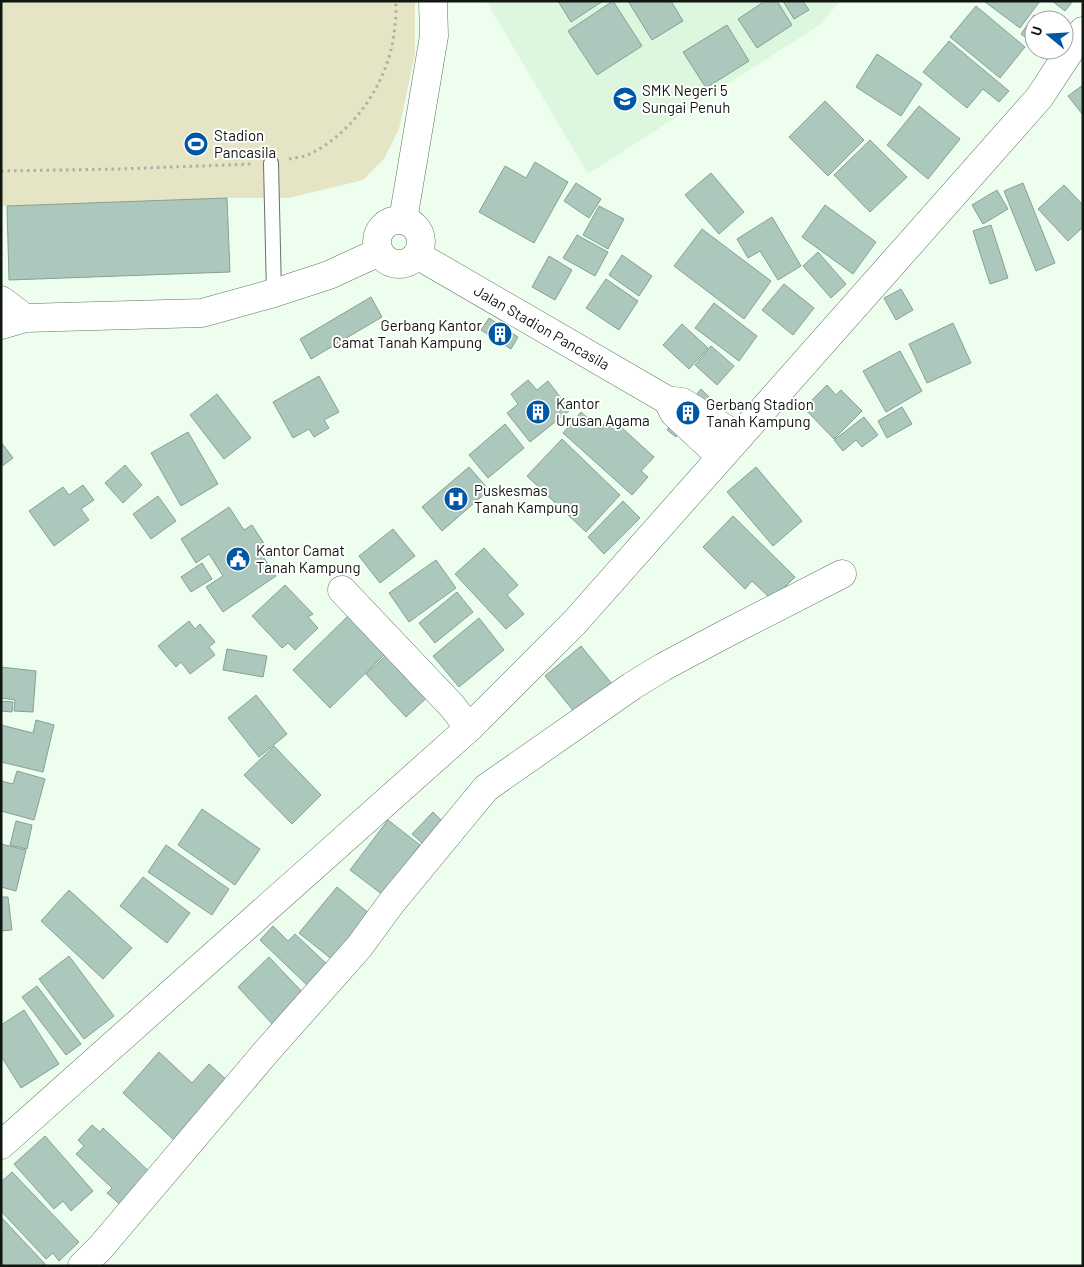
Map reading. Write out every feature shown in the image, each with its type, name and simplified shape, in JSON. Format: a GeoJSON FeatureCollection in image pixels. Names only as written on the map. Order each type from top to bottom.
{"type":"FeatureCollection","features":[{"type":"Feature","properties":{"kind":"main road"},"geometry":{"type":"LineString","coordinates":[[403,220],[434,36],[433,1]]}},
{"type":"Feature","properties":{"kind":"main road"},"geometry":{"type":"LineString","coordinates":[[3,1140],[469,728],[575,622],[1039,98],[1083,31]]}},
{"type":"Feature","properties":{"kind":"main road"},"geometry":{"type":"LineString","coordinates":[[403,220],[410,222],[420,233],[421,241],[417,255],[405,264],[397,264],[383,258],[379,252],[376,245],[379,231],[389,222],[403,220]]}},
{"type":"Feature","properties":{"kind":"main road"},"geometry":{"type":"LineString","coordinates":[[1,300],[13,321],[202,313],[329,275],[379,252]]}},
{"type":"Feature","properties":{"kind":"main road","name":"Jalan Stadion Pancasila"},"geometry":{"type":"LineString","coordinates":[[417,255],[667,400],[682,402],[739,437]]}},
{"type":"Feature","properties":{"kind":"main road","name":"Jalan Stadion Pancasila"},"geometry":{"type":"LineString","coordinates":[[667,400],[674,414],[721,457]]}},
{"type":"Feature","properties":{"kind":"main road"},"geometry":{"type":"LineString","coordinates":[[82,1266],[359,947],[392,902],[486,788],[648,676],[842,574]]}},
{"type":"Feature","properties":{"kind":"main road"},"geometry":{"type":"LineString","coordinates":[[342,590],[452,706],[469,728]]}},
{"type":"Feature","properties":{"kind":"lane"},"geometry":{"type":"LineString","coordinates":[[272,163],[274,293]]}},
{"type":"Feature","properties":{"kind":"path"},"geometry":{"type":"LineString","coordinates":[[1,171],[272,163],[307,155],[340,134],[367,105],[384,70],[394,41],[396,1]]}},
{"type":"Feature","properties":{"kind":"shaded area","name":"Stadion Pancasila"},"geometry":{"type":"Polygon","coordinates":[[[1,1],[415,1],[415,54],[399,129],[384,159],[363,180],[289,198],[227,198],[230,272],[9,280],[7,206],[1,206],[1,1]]]}},
{"type":"Feature","properties":{"kind":"shaded area","name":"SMK Negeri 5 Sungai Penuh"},"geometry":{"type":"Polygon","coordinates":[[[486,1],[840,1],[821,24],[588,174],[486,1]]]}},
{"type":"Feature","properties":{"kind":"building"},"geometry":{"type":"Polygon","coordinates":[[[558,1],[603,1],[571,22],[558,1]]]}},
{"type":"Feature","properties":{"kind":"building"},"geometry":{"type":"Polygon","coordinates":[[[613,1],[642,46],[597,75],[568,31],[613,1]]]}},
{"type":"Feature","properties":{"kind":"building"},"geometry":{"type":"Polygon","coordinates":[[[628,1],[671,1],[683,21],[652,40],[628,1]]]}},
{"type":"Feature","properties":{"kind":"building"},"geometry":{"type":"Polygon","coordinates":[[[765,1],[777,1],[792,25],[757,48],[738,19],[765,1]]]}},
{"type":"Feature","properties":{"kind":"building"},"geometry":{"type":"Polygon","coordinates":[[[783,1],[803,1],[809,10],[794,19],[783,1]]]}},
{"type":"Feature","properties":{"kind":"building"},"geometry":{"type":"Polygon","coordinates":[[[985,1],[1040,1],[1033,10],[1024,10],[1024,23],[1020,28],[985,1]]]}},
{"type":"Feature","properties":{"kind":"building"},"geometry":{"type":"Polygon","coordinates":[[[1052,1],[1073,1],[1064,10],[1052,1]]]}},
{"type":"Feature","properties":{"kind":"building"},"geometry":{"type":"Polygon","coordinates":[[[976,6],[1024,46],[1024,48],[1000,78],[950,37],[976,6]]]}},
{"type":"Feature","properties":{"kind":"building"},"geometry":{"type":"Polygon","coordinates":[[[727,25],[749,61],[706,88],[683,52],[727,25]]]}},
{"type":"Feature","properties":{"kind":"building"},"geometry":{"type":"Polygon","coordinates":[[[949,41],[1009,91],[999,102],[983,89],[967,108],[923,72],[949,41]]]}},
{"type":"Feature","properties":{"kind":"building"},"geometry":{"type":"Polygon","coordinates":[[[877,54],[922,84],[901,116],[856,87],[877,54]]]}},
{"type":"Feature","properties":{"kind":"building"},"geometry":{"type":"Polygon","coordinates":[[[1083,85],[1083,115],[1068,96],[1083,85]]]}},
{"type":"Feature","properties":{"kind":"building"},"geometry":{"type":"Polygon","coordinates":[[[825,101],[864,140],[828,176],[789,137],[825,101]]]}},
{"type":"Feature","properties":{"kind":"building"},"geometry":{"type":"Polygon","coordinates":[[[919,106],[960,139],[928,179],[887,145],[919,106]]]}},
{"type":"Feature","properties":{"kind":"building"},"geometry":{"type":"Polygon","coordinates":[[[870,140],[907,177],[870,212],[834,175],[870,140]]]}},
{"type":"Feature","properties":{"kind":"building"},"geometry":{"type":"Polygon","coordinates":[[[535,162],[568,182],[534,243],[479,212],[505,166],[526,178],[535,162]]]}},
{"type":"Feature","properties":{"kind":"building"},"geometry":{"type":"Polygon","coordinates":[[[711,173],[744,212],[719,234],[685,195],[711,173]]]}},
{"type":"Feature","properties":{"kind":"building"},"geometry":{"type":"Polygon","coordinates":[[[576,183],[601,199],[589,218],[564,201],[576,183]]]}},
{"type":"Feature","properties":{"kind":"building"},"geometry":{"type":"Polygon","coordinates":[[[1023,183],[1055,263],[1036,271],[1004,191],[1023,183]]]}},
{"type":"Feature","properties":{"kind":"building"},"geometry":{"type":"Polygon","coordinates":[[[1064,185],[1083,205],[1083,227],[1068,241],[1038,209],[1064,185]]]}},
{"type":"Feature","properties":{"kind":"building"},"geometry":{"type":"Polygon","coordinates":[[[997,190],[1008,209],[983,224],[972,205],[997,190]]]}},
{"type":"Feature","properties":{"kind":"building"},"geometry":{"type":"Polygon","coordinates":[[[227,198],[230,272],[9,280],[7,206],[227,198]]]}},
{"type":"Feature","properties":{"kind":"building"},"geometry":{"type":"Polygon","coordinates":[[[825,205],[876,242],[853,274],[802,237],[825,205]]]}},
{"type":"Feature","properties":{"kind":"building"},"geometry":{"type":"Polygon","coordinates":[[[599,206],[624,219],[608,249],[583,235],[599,206]]]}},
{"type":"Feature","properties":{"kind":"building"},"geometry":{"type":"Polygon","coordinates":[[[772,217],[801,266],[778,280],[760,251],[748,258],[737,239],[772,217]]]}},
{"type":"Feature","properties":{"kind":"building"},"geometry":{"type":"Polygon","coordinates":[[[991,225],[1008,278],[990,284],[973,231],[991,225]]]}},
{"type":"Feature","properties":{"kind":"building"},"geometry":{"type":"Polygon","coordinates":[[[702,229],[771,281],[744,319],[674,266],[702,229]]]}},
{"type":"Feature","properties":{"kind":"building"},"geometry":{"type":"Polygon","coordinates":[[[577,235],[608,252],[595,276],[563,258],[577,235]]]}},
{"type":"Feature","properties":{"kind":"building"},"geometry":{"type":"Polygon","coordinates":[[[818,252],[846,284],[831,298],[803,266],[818,252]]]}},
{"type":"Feature","properties":{"kind":"building"},"geometry":{"type":"Polygon","coordinates":[[[622,255],[652,276],[639,296],[609,275],[622,255]]]}},
{"type":"Feature","properties":{"kind":"building"},"geometry":{"type":"Polygon","coordinates":[[[549,256],[572,270],[555,300],[532,287],[549,256]]]}},
{"type":"Feature","properties":{"kind":"building"},"geometry":{"type":"Polygon","coordinates":[[[606,279],[638,301],[619,330],[586,308],[606,279]]]}},
{"type":"Feature","properties":{"kind":"building"},"geometry":{"type":"Polygon","coordinates":[[[784,284],[814,308],[793,335],[762,310],[784,284]]]}},
{"type":"Feature","properties":{"kind":"building"},"geometry":{"type":"Polygon","coordinates":[[[901,289],[913,310],[896,320],[884,298],[901,289]]]}},
{"type":"Feature","properties":{"kind":"building"},"geometry":{"type":"Polygon","coordinates":[[[371,297],[382,317],[311,359],[300,339],[371,297]]]}},
{"type":"Feature","properties":{"kind":"building"},"geometry":{"type":"Polygon","coordinates":[[[714,303],[757,336],[739,361],[695,328],[714,303]]]}},
{"type":"Feature","properties":{"kind":"building","name":"Gerbang Kantor Camat Tanah Kampung"},"geometry":{"type":"Polygon","coordinates":[[[489,318],[518,337],[511,349],[481,330],[489,318]]]}},
{"type":"Feature","properties":{"kind":"building"},"geometry":{"type":"Polygon","coordinates":[[[953,323],[971,363],[927,383],[909,344],[953,323]]]}},
{"type":"Feature","properties":{"kind":"building"},"geometry":{"type":"Polygon","coordinates":[[[682,324],[708,348],[689,369],[663,345],[682,324]]]}},
{"type":"Feature","properties":{"kind":"building"},"geometry":{"type":"Polygon","coordinates":[[[711,346],[734,366],[717,385],[695,365],[711,346]]]}},
{"type":"Feature","properties":{"kind":"building"},"geometry":{"type":"Polygon","coordinates":[[[900,351],[922,391],[886,412],[863,371],[900,351]]]}},
{"type":"Feature","properties":{"kind":"building"},"geometry":{"type":"Polygon","coordinates":[[[319,376],[339,412],[324,420],[329,428],[314,437],[309,429],[293,438],[273,402],[319,376]]]}},
{"type":"Feature","properties":{"kind":"building","name":"Kantor Urusan Agama"},"geometry":{"type":"Polygon","coordinates":[[[528,380],[537,390],[548,381],[570,410],[530,442],[507,413],[518,404],[511,394],[528,380]]]}},
{"type":"Feature","properties":{"kind":"building"},"geometry":{"type":"Polygon","coordinates":[[[827,385],[836,395],[841,390],[862,411],[834,439],[804,408],[827,385]]]}},
{"type":"Feature","properties":{"kind":"building","name":"Gerbang Stadion Tanah Kampung"},"geometry":{"type":"Polygon","coordinates":[[[701,389],[709,397],[676,437],[667,430],[701,389]]]}},
{"type":"Feature","properties":{"kind":"building"},"geometry":{"type":"Polygon","coordinates":[[[217,394],[251,438],[224,459],[190,415],[217,394]]]}},
{"type":"Feature","properties":{"kind":"building"},"geometry":{"type":"Polygon","coordinates":[[[902,407],[912,424],[887,438],[878,421],[902,407]]]}},
{"type":"Feature","properties":{"kind":"building"},"geometry":{"type":"Polygon","coordinates":[[[581,412],[600,429],[610,417],[654,457],[641,471],[648,477],[632,495],[563,433],[581,412]]]}},
{"type":"Feature","properties":{"kind":"building"},"geometry":{"type":"Polygon","coordinates":[[[864,417],[878,435],[862,447],[856,440],[843,451],[834,440],[864,417]]]}},
{"type":"Feature","properties":{"kind":"building"},"geometry":{"type":"Polygon","coordinates":[[[505,424],[524,448],[488,478],[469,455],[505,424]]]}},
{"type":"Feature","properties":{"kind":"building"},"geometry":{"type":"Polygon","coordinates":[[[188,432],[218,484],[181,506],[151,453],[188,432]]]}},
{"type":"Feature","properties":{"kind":"building"},"geometry":{"type":"Polygon","coordinates":[[[562,439],[620,495],[586,532],[527,476],[562,439]]]}},
{"type":"Feature","properties":{"kind":"building"},"geometry":{"type":"Polygon","coordinates":[[[1,442],[13,458],[1,467],[1,442]]]}},
{"type":"Feature","properties":{"kind":"building"},"geometry":{"type":"Polygon","coordinates":[[[125,465],[142,485],[123,503],[105,483],[125,465]]]}},
{"type":"Feature","properties":{"kind":"building","name":"Puskesmas Tanah Kampung"},"geometry":{"type":"Polygon","coordinates":[[[469,467],[489,490],[442,531],[422,507],[469,467]]]}},
{"type":"Feature","properties":{"kind":"building"},"geometry":{"type":"Polygon","coordinates":[[[756,467],[802,521],[773,546],[727,492],[756,467]]]}},
{"type":"Feature","properties":{"kind":"building"},"geometry":{"type":"Polygon","coordinates":[[[83,485],[94,500],[81,509],[89,520],[54,546],[29,511],[63,487],[69,495],[83,485]]]}},
{"type":"Feature","properties":{"kind":"building"},"geometry":{"type":"Polygon","coordinates":[[[158,496],[176,521],[151,539],[133,514],[158,496]]]}},
{"type":"Feature","properties":{"kind":"building"},"geometry":{"type":"Polygon","coordinates":[[[623,501],[640,518],[604,554],[588,537],[623,501]]]}},
{"type":"Feature","properties":{"kind":"building","name":"Kantor Camat Tanah Kampung"},"geometry":{"type":"Polygon","coordinates":[[[229,507],[244,530],[252,525],[265,545],[258,549],[276,576],[223,612],[206,587],[223,576],[209,554],[196,563],[181,539],[229,507]]]}},
{"type":"Feature","properties":{"kind":"building"},"geometry":{"type":"Polygon","coordinates":[[[733,516],[795,577],[772,600],[752,581],[745,589],[703,547],[733,516]]]}},
{"type":"Feature","properties":{"kind":"building"},"geometry":{"type":"Polygon","coordinates":[[[393,529],[415,556],[380,583],[359,556],[393,529]]]}},
{"type":"Feature","properties":{"kind":"building"},"geometry":{"type":"Polygon","coordinates":[[[484,548],[518,585],[507,595],[524,614],[506,629],[455,574],[484,548]]]}},
{"type":"Feature","properties":{"kind":"building"},"geometry":{"type":"Polygon","coordinates":[[[436,560],[456,588],[409,622],[389,593],[436,560]]]}},
{"type":"Feature","properties":{"kind":"building"},"geometry":{"type":"Polygon","coordinates":[[[202,563],[212,579],[191,592],[181,577],[202,563]]]}},
{"type":"Feature","properties":{"kind":"building"},"geometry":{"type":"Polygon","coordinates":[[[285,585],[313,614],[308,617],[318,628],[295,650],[288,643],[282,648],[252,616],[285,585]]]}},
{"type":"Feature","properties":{"kind":"building"},"geometry":{"type":"Polygon","coordinates":[[[457,592],[473,612],[435,643],[419,623],[457,592]]]}},
{"type":"Feature","properties":{"kind":"building"},"geometry":{"type":"Polygon","coordinates":[[[349,615],[386,653],[330,708],[293,670],[349,615]]]}},
{"type":"Feature","properties":{"kind":"building"},"geometry":{"type":"Polygon","coordinates":[[[479,618],[504,650],[459,687],[433,656],[479,618]]]}},
{"type":"Feature","properties":{"kind":"building"},"geometry":{"type":"Polygon","coordinates":[[[189,621],[195,629],[200,624],[215,642],[209,647],[215,655],[190,674],[181,662],[176,667],[158,646],[189,621]]]}},
{"type":"Feature","properties":{"kind":"building"},"geometry":{"type":"Polygon","coordinates":[[[581,646],[612,684],[576,714],[545,676],[581,646]]]}},
{"type":"Feature","properties":{"kind":"building"},"geometry":{"type":"Polygon","coordinates":[[[227,649],[267,656],[263,677],[223,670],[227,649]]]}},
{"type":"Feature","properties":{"kind":"building"},"geometry":{"type":"Polygon","coordinates":[[[393,649],[433,692],[406,717],[366,674],[393,649]]]}},
{"type":"Feature","properties":{"kind":"building"},"geometry":{"type":"Polygon","coordinates":[[[1,667],[36,671],[33,712],[14,711],[15,700],[1,698],[1,667]]]}},
{"type":"Feature","properties":{"kind":"building"},"geometry":{"type":"Polygon","coordinates":[[[256,695],[287,734],[259,757],[228,718],[256,695]]]}},
{"type":"Feature","properties":{"kind":"building"},"geometry":{"type":"Polygon","coordinates":[[[1,701],[13,702],[12,712],[1,711],[1,701]]]}},
{"type":"Feature","properties":{"kind":"building"},"geometry":{"type":"Polygon","coordinates":[[[36,720],[54,725],[43,772],[1,762],[1,725],[33,733],[36,720]]]}},
{"type":"Feature","properties":{"kind":"building"},"geometry":{"type":"Polygon","coordinates":[[[274,746],[321,795],[292,824],[244,775],[274,746]]]}},
{"type":"Feature","properties":{"kind":"building"},"geometry":{"type":"Polygon","coordinates":[[[17,771],[45,779],[34,820],[1,811],[1,781],[13,784],[17,771]]]}},
{"type":"Feature","properties":{"kind":"building"},"geometry":{"type":"Polygon","coordinates":[[[202,809],[260,849],[235,885],[178,845],[202,809]]]}},
{"type":"Feature","properties":{"kind":"building"},"geometry":{"type":"Polygon","coordinates":[[[433,812],[443,822],[423,844],[412,834],[433,812]]]}},
{"type":"Feature","properties":{"kind":"building"},"geometry":{"type":"Polygon","coordinates":[[[388,820],[420,845],[383,895],[350,870],[388,820]]]}},
{"type":"Feature","properties":{"kind":"building"},"geometry":{"type":"Polygon","coordinates":[[[16,821],[32,825],[27,849],[10,845],[16,821]]]}},
{"type":"Feature","properties":{"kind":"building"},"geometry":{"type":"Polygon","coordinates":[[[1,844],[26,850],[16,891],[1,887],[1,844]]]}},
{"type":"Feature","properties":{"kind":"building"},"geometry":{"type":"Polygon","coordinates":[[[166,845],[229,889],[212,915],[148,872],[166,845]]]}},
{"type":"Feature","properties":{"kind":"building"},"geometry":{"type":"Polygon","coordinates":[[[143,877],[190,913],[167,943],[120,906],[143,877]]]}},
{"type":"Feature","properties":{"kind":"building"},"geometry":{"type":"Polygon","coordinates":[[[337,887],[371,915],[334,961],[299,933],[337,887]]]}},
{"type":"Feature","properties":{"kind":"building"},"geometry":{"type":"Polygon","coordinates":[[[69,890],[132,948],[103,979],[41,921],[69,890]]]}},
{"type":"Feature","properties":{"kind":"building"},"geometry":{"type":"Polygon","coordinates":[[[1,897],[8,897],[12,930],[1,931],[1,897]]]}},
{"type":"Feature","properties":{"kind":"building"},"geometry":{"type":"Polygon","coordinates":[[[273,926],[288,941],[295,934],[331,968],[311,989],[260,940],[273,926]]]}},
{"type":"Feature","properties":{"kind":"building"},"geometry":{"type":"Polygon","coordinates":[[[69,956],[114,1016],[84,1039],[39,979],[69,956]]]}},
{"type":"Feature","properties":{"kind":"building"},"geometry":{"type":"Polygon","coordinates":[[[269,957],[307,997],[275,1027],[238,987],[269,957]]]}},
{"type":"Feature","properties":{"kind":"building"},"geometry":{"type":"Polygon","coordinates":[[[37,986],[81,1044],[66,1055],[22,997],[37,986]]]}},
{"type":"Feature","properties":{"kind":"building"},"geometry":{"type":"Polygon","coordinates":[[[24,1010],[59,1064],[21,1088],[1,1056],[1,1025],[24,1010]]]}},
{"type":"Feature","properties":{"kind":"building"},"geometry":{"type":"Polygon","coordinates":[[[159,1052],[192,1083],[209,1064],[229,1082],[175,1141],[123,1093],[159,1052]]]}},
{"type":"Feature","properties":{"kind":"building"},"geometry":{"type":"Polygon","coordinates":[[[92,1125],[100,1132],[103,1128],[153,1175],[123,1207],[107,1193],[112,1188],[76,1154],[84,1146],[78,1140],[92,1125]]]}},
{"type":"Feature","properties":{"kind":"building"},"geometry":{"type":"Polygon","coordinates":[[[45,1136],[93,1191],[71,1211],[63,1201],[54,1209],[14,1164],[45,1136]]]}},
{"type":"Feature","properties":{"kind":"building"},"geometry":{"type":"Polygon","coordinates":[[[12,1172],[79,1242],[59,1261],[53,1253],[46,1259],[1,1211],[1,1182],[12,1172]]]}},
{"type":"Feature","properties":{"kind":"building"},"geometry":{"type":"Polygon","coordinates":[[[1,1217],[47,1266],[5,1266],[1,1262],[1,1217]]]}},
{"type":"Feature","properties":{"kind":"place","name":"SMK Negeri 5 Sungai Penuh"},"geometry":{"type":"Point","coordinates":[625,99]}},
{"type":"Feature","properties":{"kind":"place","name":"Stadion Pancasila"},"geometry":{"type":"Point","coordinates":[196,144]}},
{"type":"Feature","properties":{"kind":"place","name":"Gerbang Kantor Camat Tanah Kampung"},"geometry":{"type":"Point","coordinates":[500,334]}},
{"type":"Feature","properties":{"kind":"place","name":"Kantor Urusan Agama"},"geometry":{"type":"Point","coordinates":[538,412]}},
{"type":"Feature","properties":{"kind":"place","name":"Gerbang Stadion Tanah Kampung"},"geometry":{"type":"Point","coordinates":[688,413]}},
{"type":"Feature","properties":{"kind":"place","name":"Puskesmas Tanah Kampung"},"geometry":{"type":"Point","coordinates":[456,499]}},
{"type":"Feature","properties":{"kind":"place","name":"Kantor Camat Tanah Kampung"},"geometry":{"type":"Point","coordinates":[238,559]}}]}
